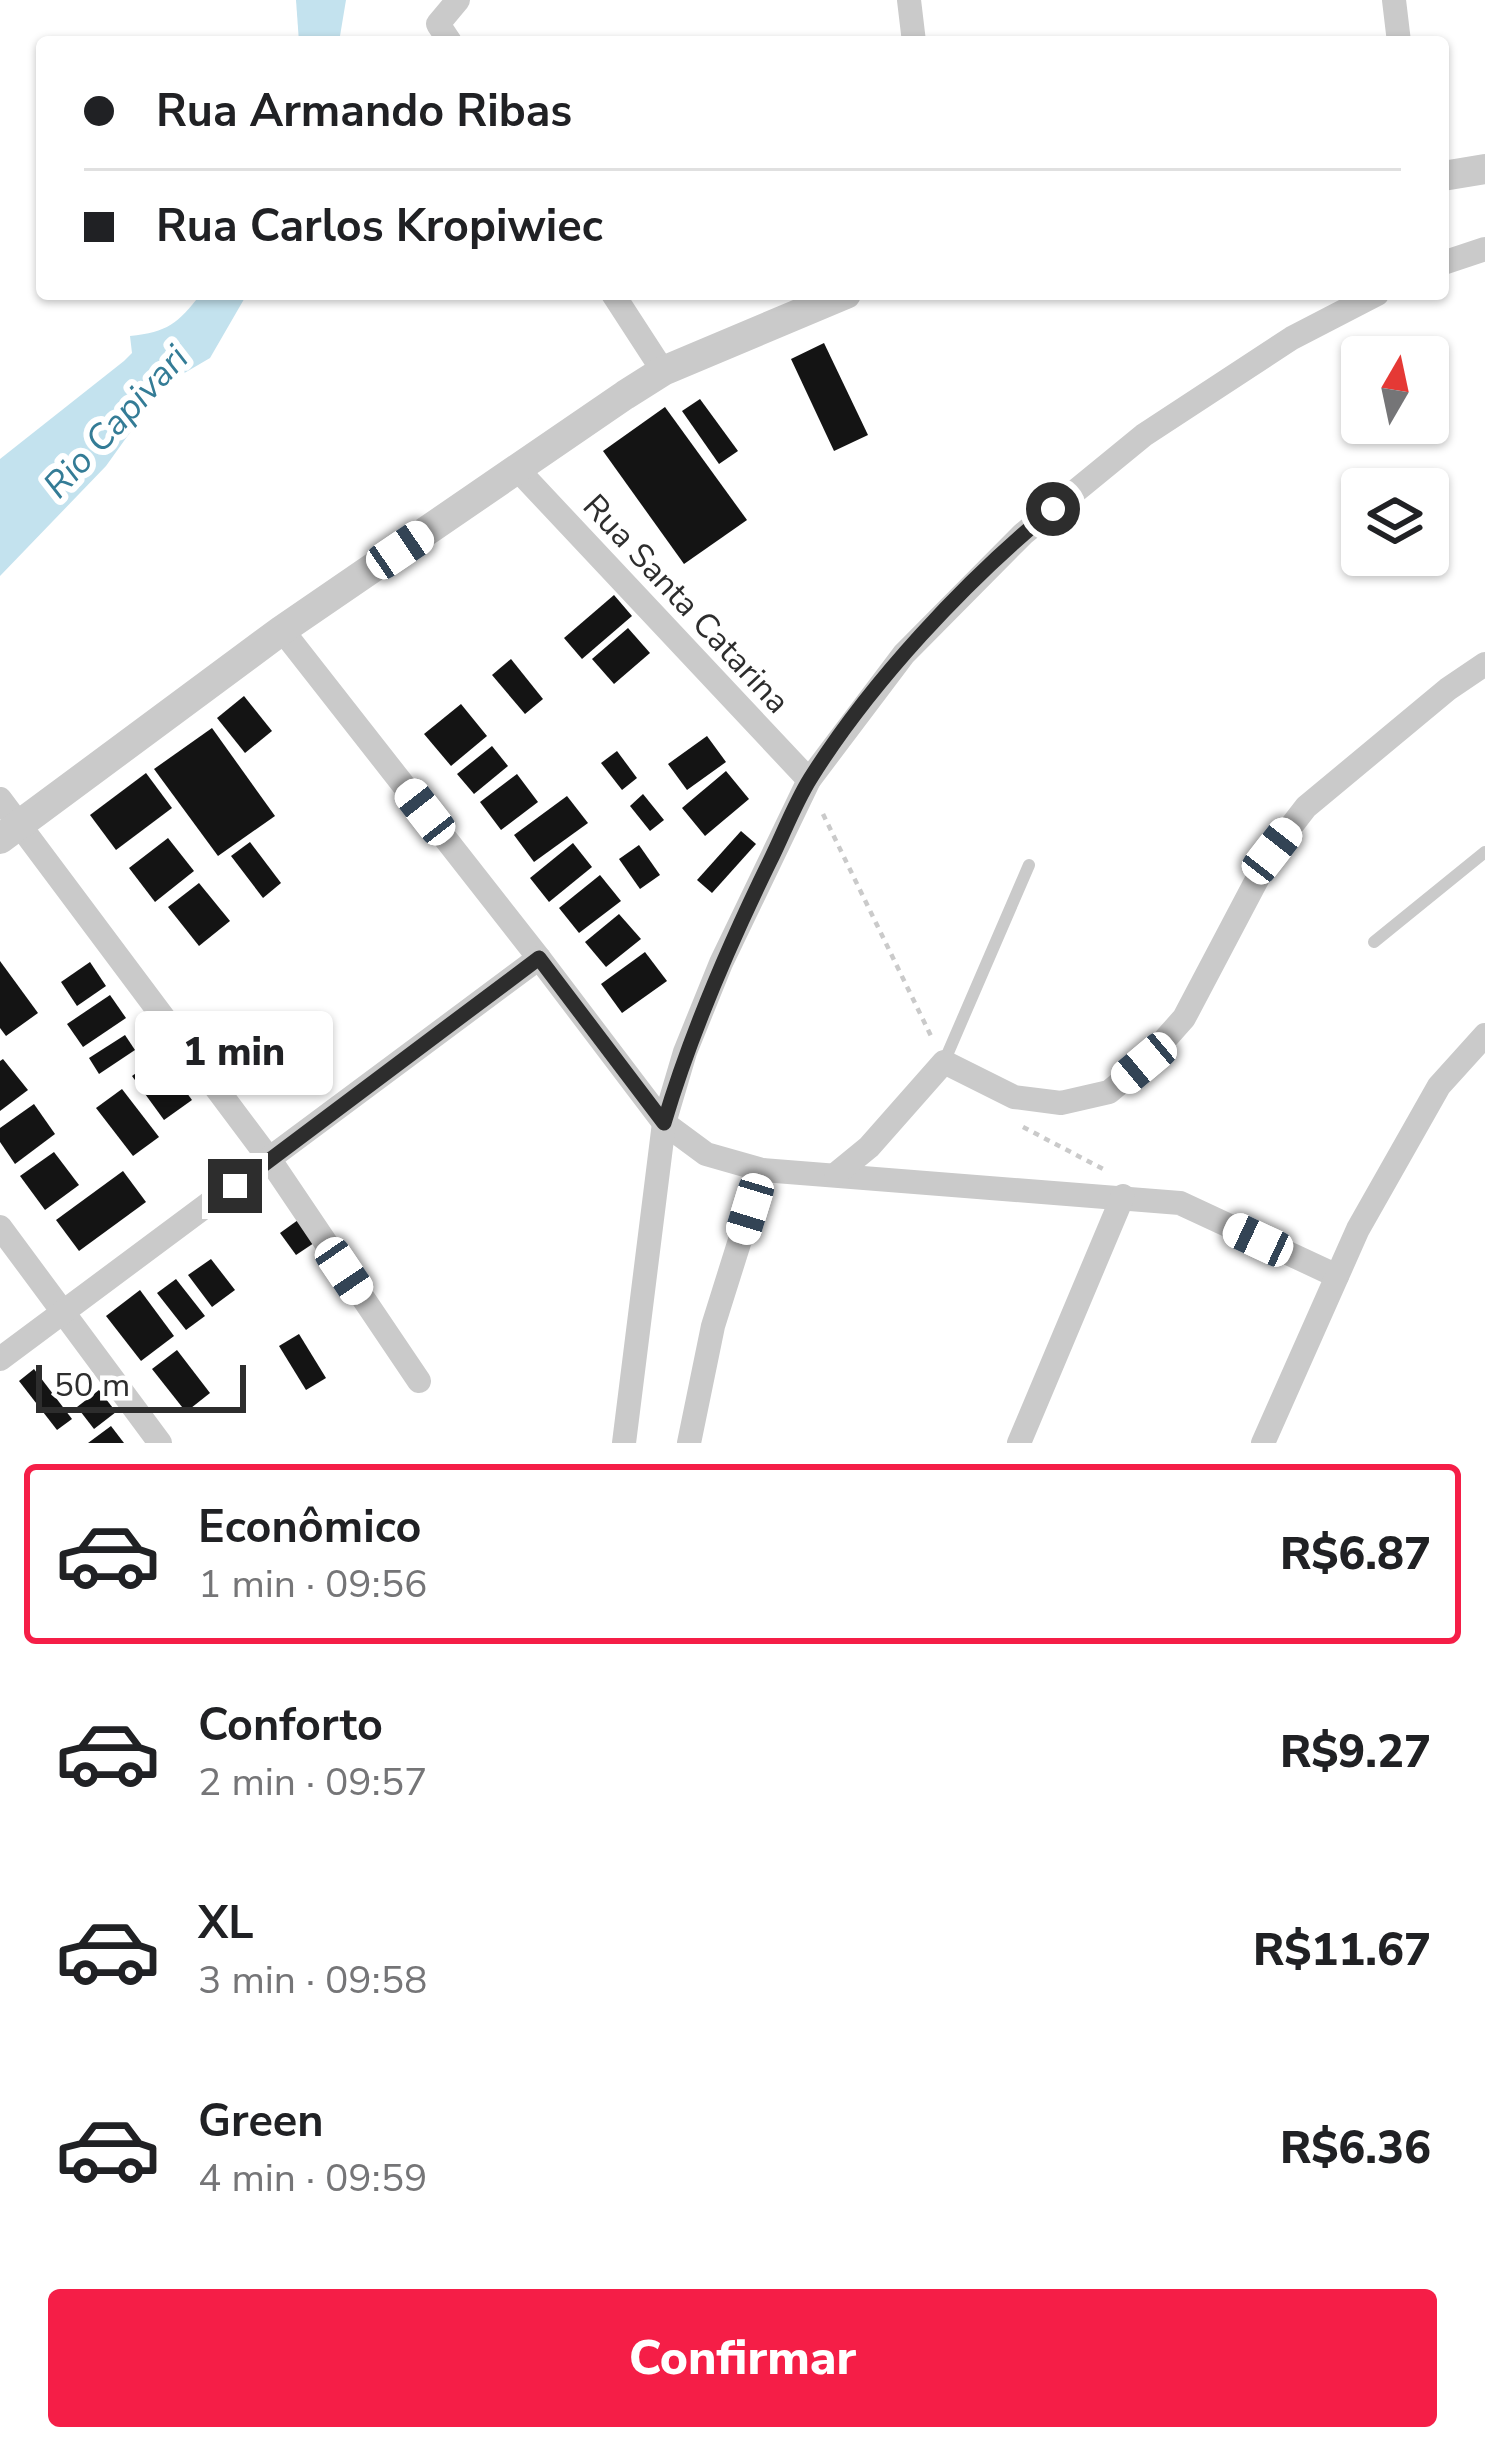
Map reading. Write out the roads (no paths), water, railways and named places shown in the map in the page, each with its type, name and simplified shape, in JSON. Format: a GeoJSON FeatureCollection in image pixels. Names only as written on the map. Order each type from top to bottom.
{"type":"FeatureCollection","features":[{"type":"Feature","properties":{"kind":"street"},"geometry":{"type":"LineString","coordinates":[[444,33],[458,0]]}},
{"type":"Feature","properties":{"kind":"street"},"geometry":{"type":"LineString","coordinates":[[909,0],[913,36]]}},
{"type":"Feature","properties":{"kind":"street"},"geometry":{"type":"LineString","coordinates":[[1394,0],[1399,36]]}},
{"type":"Feature","properties":{"kind":"street"},"geometry":{"type":"LineString","coordinates":[[1449,175],[1485,169]]}},
{"type":"Feature","properties":{"kind":"street"},"geometry":{"type":"LineString","coordinates":[[1449,261],[1485,249]]}},
{"type":"Feature","properties":{"kind":"street"},"geometry":{"type":"LineString","coordinates":[[617,300],[663,371]]}},
{"type":"Feature","properties":{"kind":"street"},"geometry":{"type":"LineString","coordinates":[[10,832],[282,629],[663,371],[832,300]]}},
{"type":"Feature","properties":{"kind":"street"},"geometry":{"type":"LineString","coordinates":[[624,1443],[664,1123],[685,1052],[721,963],[809,780],[904,654],[1023,534],[1144,435],[1292,338],[1366,300]]}},
{"type":"Feature","properties":{"kind":"street","name":"Rua Santa Catarina"},"geometry":{"type":"LineString","coordinates":[[518,470],[809,780]]}},
{"type":"Feature","properties":{"kind":"street"},"geometry":{"type":"LineString","coordinates":[[282,629],[664,1123],[706,1154],[762,1170],[1180,1204],[1337,1276]]}},
{"type":"Feature","properties":{"kind":"street"},"geometry":{"type":"LineString","coordinates":[[836,1174],[869,1147],[944,1062],[1014,1096],[1061,1103],[1109,1092],[1144,1063],[1184,1018],[1272,851],[1306,807],[1485,664]]}},
{"type":"Feature","properties":{"kind":"street"},"geometry":{"type":"LineString","coordinates":[[0,799],[10,832],[270,1160],[419,1381]]}},
{"type":"Feature","properties":{"kind":"street"},"geometry":{"type":"LineString","coordinates":[[0,1359],[539,958]]}},
{"type":"Feature","properties":{"kind":"street"},"geometry":{"type":"LineString","coordinates":[[1263,1443],[1358,1229],[1439,1086],[1485,1035]]}},
{"type":"Feature","properties":{"kind":"street"},"geometry":{"type":"LineString","coordinates":[[689,1443],[713,1326],[762,1170]]}},
{"type":"Feature","properties":{"kind":"street"},"geometry":{"type":"LineString","coordinates":[[1019,1443],[1123,1196]]}},
{"type":"Feature","properties":{"kind":"street"},"geometry":{"type":"LineString","coordinates":[[0,1227],[160,1443]]}},
{"type":"Feature","properties":{"kind":"lane"},"geometry":{"type":"LineString","coordinates":[[1374,942],[1485,852]]}},
{"type":"Feature","properties":{"kind":"lane"},"geometry":{"type":"LineString","coordinates":[[944,1062],[1029,865]]}},
{"type":"Feature","properties":{"kind":"water"},"geometry":{"type":"Polygon","coordinates":[[[296,0],[346,0],[340,36],[299,36],[296,0]]]}},
{"type":"Feature","properties":{"kind":"water","name":"Rio Capivari"},"geometry":{"type":"Polygon","coordinates":[[[196,300],[244,300],[210,358],[164,385],[106,466],[0,576],[0,459],[124,361],[132,353],[130,336],[171,325],[196,300]]]}}]}
